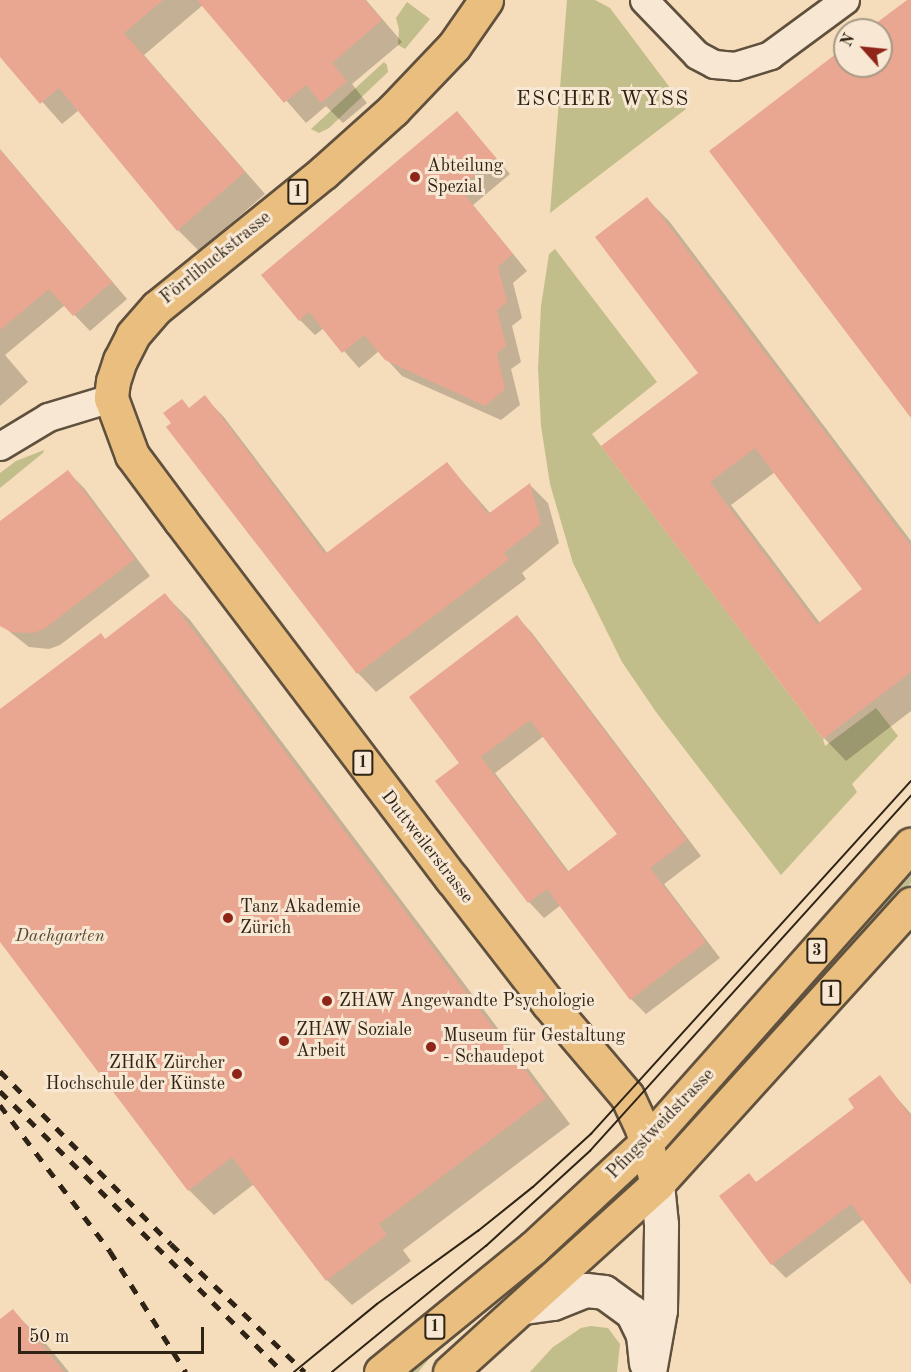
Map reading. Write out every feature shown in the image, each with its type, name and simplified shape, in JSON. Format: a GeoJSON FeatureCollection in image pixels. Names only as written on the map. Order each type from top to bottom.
{"type":"FeatureCollection","features":[{"type":"Feature","properties":{"kind":"main road","name":"Förrlibuckstrasse"},"geometry":{"type":"LineString","coordinates":[[111,398],[113,381],[120,360],[133,335],[157,307],[324,172],[393,110],[454,46],[486,0]]}},
{"type":"Feature","properties":{"kind":"main road","name":"Duttweilerstrasse"},"geometry":{"type":"LineString","coordinates":[[111,398],[132,455],[444,870],[548,1003],[624,1090],[638,1116],[657,1184]]}},
{"type":"Feature","properties":{"kind":"main road","name":"Pfingstweidstrasse"},"geometry":{"type":"LineString","coordinates":[[381,1372],[533,1248],[646,1143],[911,845]]}},
{"type":"Feature","properties":{"kind":"main road","name":"Pfingstweidstrasse"},"geometry":{"type":"LineString","coordinates":[[450,1372],[657,1184],[911,904]]}},
{"type":"Feature","properties":{"kind":"street"},"geometry":{"type":"LineString","coordinates":[[644,0],[697,55],[714,64],[735,66],[770,55],[845,0]]}},
{"type":"Feature","properties":{"kind":"street"},"geometry":{"type":"LineString","coordinates":[[0,446],[48,417],[111,398]]}},
{"type":"Feature","properties":{"kind":"street"},"geometry":{"type":"LineString","coordinates":[[647,1372],[660,1310],[661,1235],[657,1184]]}},
{"type":"Feature","properties":{"kind":"street"},"geometry":{"type":"LineString","coordinates":[[524,1307],[553,1303],[586,1290],[604,1292],[632,1312],[638,1323],[647,1352],[647,1372]]}},
{"type":"Feature","properties":{"kind":"shaded area"},"geometry":{"type":"Polygon","coordinates":[[[567,0],[595,0],[610,8],[686,109],[550,213],[567,0]]]}},
{"type":"Feature","properties":{"kind":"shaded area"},"geometry":{"type":"Polygon","coordinates":[[[407,2],[430,19],[405,49],[398,45],[399,29],[396,18],[407,2]]]}},
{"type":"Feature","properties":{"kind":"shaded area"},"geometry":{"type":"Polygon","coordinates":[[[384,62],[388,72],[329,128],[319,133],[311,129],[384,62]]]}},
{"type":"Feature","properties":{"kind":"shaded area"},"geometry":{"type":"Polygon","coordinates":[[[555,249],[657,382],[592,434],[823,739],[825,746],[876,708],[898,736],[852,784],[857,792],[781,875],[656,712],[622,662],[573,563],[550,484],[541,426],[538,369],[541,306],[549,254],[555,249]]]}},
{"type":"Feature","properties":{"kind":"shaded area"},"geometry":{"type":"Polygon","coordinates":[[[44,450],[0,488],[0,473],[16,461],[44,450]]]}},
{"type":"Feature","properties":{"kind":"shaded area"},"geometry":{"type":"Polygon","coordinates":[[[911,868],[911,883],[747,1066],[739,1059],[911,868]]]}},
{"type":"Feature","properties":{"kind":"shaded area"},"geometry":{"type":"Polygon","coordinates":[[[568,1235],[572,1240],[430,1358],[418,1372],[406,1372],[568,1235]]]}},
{"type":"Feature","properties":{"kind":"shaded area"},"geometry":{"type":"Polygon","coordinates":[[[591,1326],[608,1328],[620,1344],[617,1372],[530,1372],[553,1347],[581,1328],[591,1326]]]}},
{"type":"Feature","properties":{"kind":"building"},"geometry":{"type":"Polygon","coordinates":[[[0,0],[163,0],[124,33],[245,172],[177,231],[59,88],[40,104],[0,57],[0,0]]]}},
{"type":"Feature","properties":{"kind":"building"},"geometry":{"type":"Polygon","coordinates":[[[197,0],[365,0],[382,20],[332,63],[347,81],[321,103],[306,85],[284,103],[197,0]]]}},
{"type":"Feature","properties":{"kind":"building"},"geometry":{"type":"Polygon","coordinates":[[[907,0],[911,0],[911,418],[709,151],[833,56],[833,78],[893,78],[893,18],[883,18],[907,0]]]}},
{"type":"Feature","properties":{"kind":"building"},"geometry":{"type":"Polygon","coordinates":[[[457,111],[496,158],[459,188],[513,254],[498,267],[507,302],[497,310],[506,346],[497,353],[505,389],[485,406],[385,360],[364,335],[342,353],[309,312],[299,321],[261,275],[457,111]]]}},
{"type":"Feature","properties":{"kind":"building"},"geometry":{"type":"Polygon","coordinates":[[[0,150],[112,282],[73,316],[49,289],[0,330],[0,150]]]}},
{"type":"Feature","properties":{"kind":"building"},"geometry":{"type":"Polygon","coordinates":[[[647,197],[911,546],[911,672],[823,739],[601,446],[698,373],[595,237],[647,197]],[[755,448],[710,482],[817,624],[862,589],[755,448]]]}},
{"type":"Feature","properties":{"kind":"building"},"geometry":{"type":"Polygon","coordinates":[[[205,395],[325,554],[447,462],[488,514],[530,483],[541,524],[504,553],[509,559],[357,674],[166,427],[171,423],[163,413],[182,399],[189,408],[205,395]]]}},
{"type":"Feature","properties":{"kind":"building"},"geometry":{"type":"Polygon","coordinates":[[[68,470],[135,559],[44,629],[33,633],[11,632],[0,626],[0,521],[68,470]]]}},
{"type":"Feature","properties":{"kind":"building"},"geometry":{"type":"Polygon","coordinates":[[[165,593],[546,1098],[379,1224],[387,1235],[326,1281],[232,1157],[188,1191],[0,942],[0,709],[101,633],[105,639],[165,593]]]}},
{"type":"Feature","properties":{"kind":"building"},"geometry":{"type":"Polygon","coordinates":[[[517,615],[687,840],[650,868],[706,942],[630,1000],[547,889],[528,903],[435,781],[459,763],[409,697],[517,615]],[[530,720],[481,757],[567,872],[617,834],[530,720]]]}},
{"type":"Feature","properties":{"kind":"building"},"geometry":{"type":"Polygon","coordinates":[[[880,1075],[911,1117],[911,1285],[851,1204],[771,1265],[719,1196],[749,1173],[756,1182],[854,1108],[848,1099],[880,1075]]]}},
{"type":"Feature","properties":{"kind":"building"},"geometry":{"type":"Polygon","coordinates":[[[13,1309],[64,1372],[0,1372],[0,1319],[13,1309]]]}},
{"type":"Feature","properties":{"kind":"tram line"},"geometry":{"type":"LineString","coordinates":[[294,1372],[377,1304],[478,1231],[533,1187],[591,1134],[911,781]]}},
{"type":"Feature","properties":{"kind":"tram line"},"geometry":{"type":"LineString","coordinates":[[332,1372],[486,1246],[590,1151],[911,796]]}},
{"type":"Feature","properties":{"kind":"railway"},"geometry":{"type":"LineString","coordinates":[[0,1071],[171,1244],[305,1372]]}},
{"type":"Feature","properties":{"kind":"railway"},"geometry":{"type":"LineString","coordinates":[[0,1091],[283,1372]]}},
{"type":"Feature","properties":{"kind":"railway"},"geometry":{"type":"LineString","coordinates":[[0,1105],[110,1251],[186,1372]]}},
{"type":"Feature","properties":{"kind":"place","name":"Abteilung Spezial"},"geometry":{"type":"Point","coordinates":[415,177]}},
{"type":"Feature","properties":{"kind":"place","name":"Tanz Akademie Zürich"},"geometry":{"type":"Point","coordinates":[228,918]}},
{"type":"Feature","properties":{"kind":"place","name":"ZHAW Angewandte Psychologie"},"geometry":{"type":"Point","coordinates":[327,1001]}},
{"type":"Feature","properties":{"kind":"place","name":"ZHAW Soziale Arbeit"},"geometry":{"type":"Point","coordinates":[284,1041]}},
{"type":"Feature","properties":{"kind":"place","name":"Museum für Gestaltung - Schaudepot"},"geometry":{"type":"Point","coordinates":[431,1047]}},
{"type":"Feature","properties":{"kind":"place","name":"ZHdK Zürcher Hochschule der Künste"},"geometry":{"type":"Point","coordinates":[237,1074]}},
{"type":"Feature","properties":{"kind":"district","name":"ESCHER WYSS"},"geometry":{"type":"Point","coordinates":[603,100]}},
{"type":"Feature","properties":{"kind":"park label","name":"Dachgarten"},"geometry":{"type":"Point","coordinates":[60,936]}}]}
